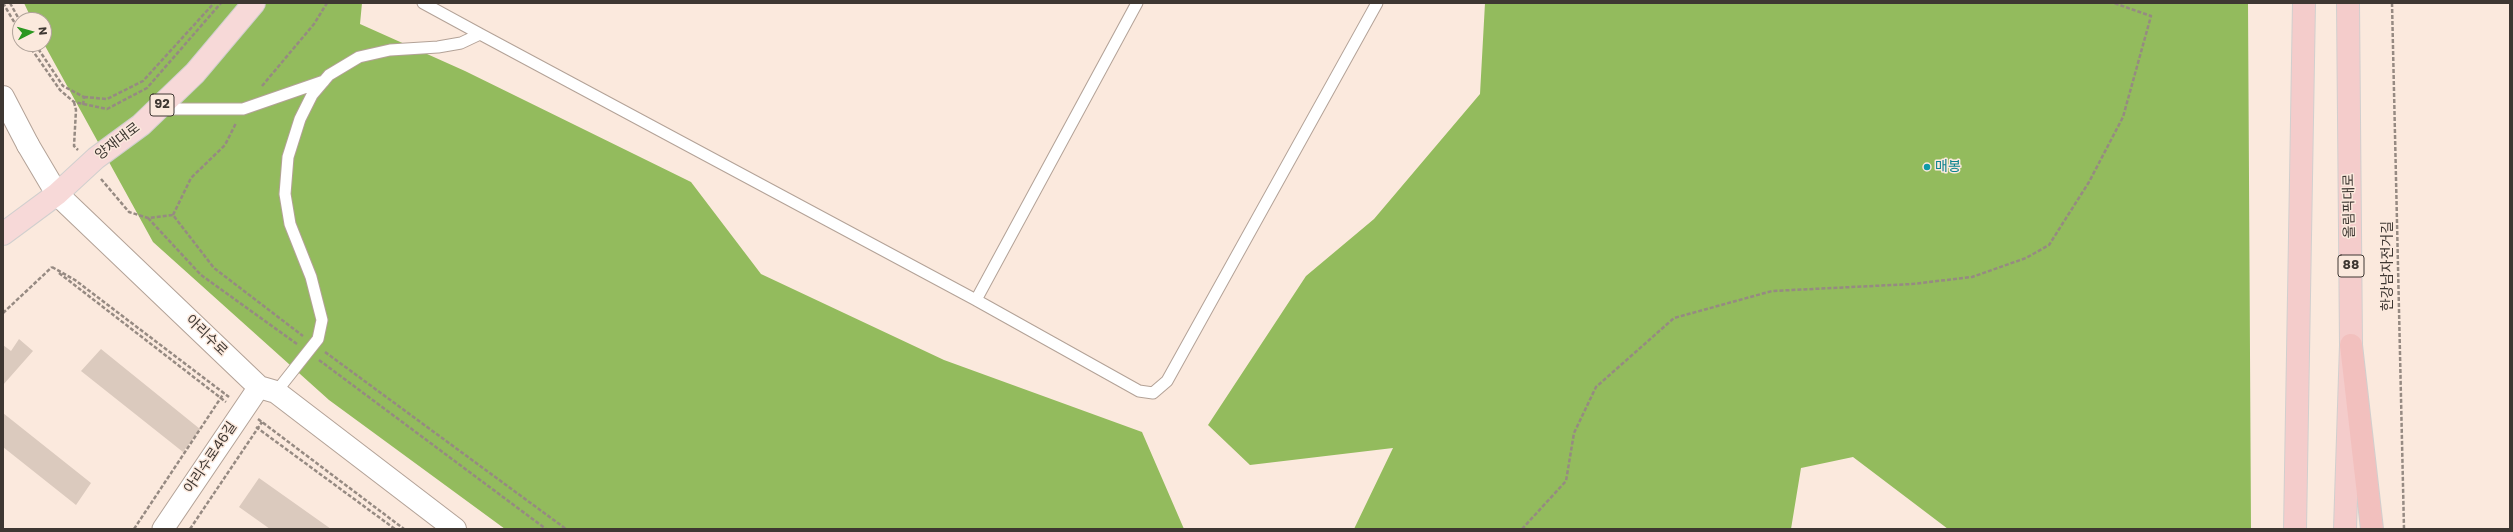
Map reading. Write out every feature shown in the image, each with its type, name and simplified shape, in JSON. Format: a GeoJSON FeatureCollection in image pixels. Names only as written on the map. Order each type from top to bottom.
{"type":"FeatureCollection","features":[{"type":"Feature","properties":{"kind":"highway"},"geometry":{"type":"LineString","coordinates":[[2295,529],[2304,3]]}},
{"type":"Feature","properties":{"kind":"highway","name":"올림픽대로"},"geometry":{"type":"LineString","coordinates":[[2345,529],[2351,345],[2348,3]]}},
{"type":"Feature","properties":{"kind":"highway"},"geometry":{"type":"LineString","coordinates":[[2351,345],[2372,529]]}},
{"type":"Feature","properties":{"kind":"main road","name":"양재대로"},"geometry":{"type":"LineString","coordinates":[[3,234],[57,194],[96,158],[141,126],[195,73],[254,3]]}},
{"type":"Feature","properties":{"kind":"main road","name":"아리수로"},"geometry":{"type":"LineString","coordinates":[[3,97],[28,145],[57,194],[268,389],[455,529]]}},
{"type":"Feature","properties":{"kind":"street","name":"아리수로46길"},"geometry":{"type":"LineString","coordinates":[[163,529],[241,414],[268,389]]}},
{"type":"Feature","properties":{"kind":"lane"},"geometry":{"type":"LineString","coordinates":[[424,3],[976,300],[1139,391],[1153,393],[1167,381],[1377,3]]}},
{"type":"Feature","properties":{"kind":"lane"},"geometry":{"type":"LineString","coordinates":[[976,300],[1137,3]]}},
{"type":"Feature","properties":{"kind":"lane"},"geometry":{"type":"LineString","coordinates":[[268,389],[312,348],[318,339],[322,320],[311,277],[290,224],[285,194],[288,157],[300,119],[312,95],[329,75],[359,57],[390,50],[438,48],[461,43],[480,34]]}},
{"type":"Feature","properties":{"kind":"lane"},"geometry":{"type":"LineString","coordinates":[[158,109],[243,109],[324,81]]}},
{"type":"Feature","properties":{"kind":"path"},"geometry":{"type":"LineString","coordinates":[[3,3],[12,18]]}},
{"type":"Feature","properties":{"kind":"path"},"geometry":{"type":"LineString","coordinates":[[10,3],[15,12]]}},
{"type":"Feature","properties":{"kind":"path"},"geometry":{"type":"LineString","coordinates":[[40,52],[63,86],[84,98],[107,98],[143,81],[214,3]]}},
{"type":"Feature","properties":{"kind":"path"},"geometry":{"type":"LineString","coordinates":[[34,52],[60,90],[74,102],[83,106],[108,109],[147,88],[222,3]]}},
{"type":"Feature","properties":{"kind":"path"},"geometry":{"type":"LineString","coordinates":[[173,215],[191,178],[225,145],[243,109],[314,24],[327,3]]}},
{"type":"Feature","properties":{"kind":"path"},"geometry":{"type":"LineString","coordinates":[[1522,529],[1566,481],[1574,433],[1596,387],[1674,318],[1772,291],[1912,284],[1972,277],[2026,258],[2049,245],[2089,182],[2123,117],[2151,16],[2114,3]]}},
{"type":"Feature","properties":{"kind":"path","name":"한강남자전거길"},"geometry":{"type":"LineString","coordinates":[[2392,3],[2404,529]]}},
{"type":"Feature","properties":{"kind":"path"},"geometry":{"type":"LineString","coordinates":[[83,106],[84,98]]}},
{"type":"Feature","properties":{"kind":"path"},"geometry":{"type":"LineString","coordinates":[[173,215],[214,268],[312,348],[546,529]]}},
{"type":"Feature","properties":{"kind":"path"},"geometry":{"type":"LineString","coordinates":[[173,215],[148,218],[201,275],[312,348],[566,529]]}},
{"type":"Feature","properties":{"kind":"path"},"geometry":{"type":"LineString","coordinates":[[52,267],[75,280],[72,283]]}},
{"type":"Feature","properties":{"kind":"path"},"geometry":{"type":"LineString","coordinates":[[52,267],[221,397],[258,428],[395,529]]}},
{"type":"Feature","properties":{"kind":"path"},"geometry":{"type":"LineString","coordinates":[[3,313],[52,267]]}},
{"type":"Feature","properties":{"kind":"path"},"geometry":{"type":"LineString","coordinates":[[134,529],[224,393]]}},
{"type":"Feature","properties":{"kind":"path"},"geometry":{"type":"LineString","coordinates":[[190,529],[262,422]]}},
{"type":"Feature","properties":{"kind":"green space"},"geometry":{"type":"Polygon","coordinates":[[[24,3],[362,3],[360,24],[465,71],[691,182],[761,274],[944,360],[1142,432],[1184,529],[505,529],[329,400],[153,242],[48,52],[52,52],[52,12],[28,12],[24,3]]]}},
{"type":"Feature","properties":{"kind":"green space"},"geometry":{"type":"Polygon","coordinates":[[[1485,3],[2248,3],[2251,529],[1948,529],[1853,457],[1801,468],[1791,529],[1354,529],[1393,448],[1250,465],[1208,425],[1306,276],[1374,219],[1480,94],[1485,3]]]}},
{"type":"Feature","properties":{"kind":"building"},"geometry":{"type":"Polygon","coordinates":[[[19,339],[33,351],[3,385],[3,345],[11,351],[19,339]]]}},
{"type":"Feature","properties":{"kind":"building"},"geometry":{"type":"Polygon","coordinates":[[[101,349],[200,429],[183,452],[81,371],[101,349]]]}},
{"type":"Feature","properties":{"kind":"building"},"geometry":{"type":"Polygon","coordinates":[[[3,413],[91,483],[76,505],[3,447],[3,413]]]}},
{"type":"Feature","properties":{"kind":"building"},"geometry":{"type":"Polygon","coordinates":[[[259,478],[331,529],[270,529],[239,507],[259,478]]]}},
{"type":"Feature","properties":{"kind":"place","name":"매봉"},"geometry":{"type":"Point","coordinates":[1927,167]}}]}
